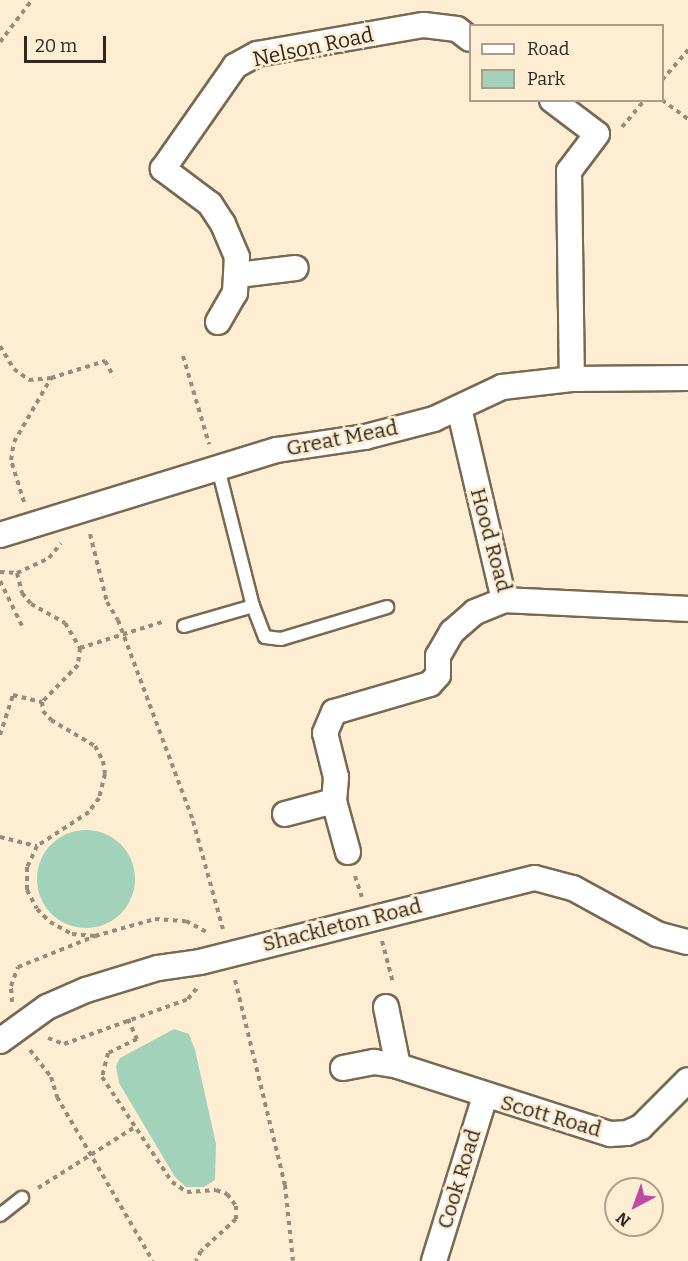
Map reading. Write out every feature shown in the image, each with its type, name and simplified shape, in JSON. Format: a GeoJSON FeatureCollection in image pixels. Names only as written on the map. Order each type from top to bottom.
{"type":"FeatureCollection","features":[{"type":"Feature","properties":{"kind":"street","name":"Nelson Road"},"geometry":{"type":"LineString","coordinates":[[218,322],[235,293],[238,275],[237,257],[216,214],[163,169],[235,66],[257,54],[424,25],[457,29],[469,38]]}},
{"type":"Feature","properties":{"kind":"street"},"geometry":{"type":"LineString","coordinates":[[555,102],[597,134],[569,171],[572,379]]}},
{"type":"Feature","properties":{"kind":"street"},"geometry":{"type":"LineString","coordinates":[[238,275],[296,268]]}},
{"type":"Feature","properties":{"kind":"street","name":"Great Mead"},"geometry":{"type":"LineString","coordinates":[[0,535],[277,450],[365,437],[434,419],[502,387],[572,379],[688,378]]}},
{"type":"Feature","properties":{"kind":"street","name":"Hood Road"},"geometry":{"type":"LineString","coordinates":[[459,408],[504,600],[688,609]]}},
{"type":"Feature","properties":{"kind":"street"},"geometry":{"type":"LineString","coordinates":[[348,852],[334,801],[336,777],[325,733],[334,712],[429,684],[438,675],[438,656],[452,632],[475,612],[504,600]]}},
{"type":"Feature","properties":{"kind":"street"},"geometry":{"type":"LineString","coordinates":[[285,814],[334,801]]}},
{"type":"Feature","properties":{"kind":"street","name":"Shackleton Road"},"geometry":{"type":"LineString","coordinates":[[7,1035],[47,1007],[86,990],[230,952],[535,878],[573,888],[657,934],[688,943]]}},
{"type":"Feature","properties":{"kind":"street"},"geometry":{"type":"LineString","coordinates":[[386,1007],[398,1066]]}},
{"type":"Feature","properties":{"kind":"street","name":"Scott Road"},"geometry":{"type":"LineString","coordinates":[[343,1068],[374,1062],[398,1066],[587,1130],[627,1134],[641,1127],[688,1080]]}},
{"type":"Feature","properties":{"kind":"street","name":"Cook Road"},"geometry":{"type":"LineString","coordinates":[[434,1261],[485,1096]]}},
{"type":"Feature","properties":{"kind":"lane"},"geometry":{"type":"LineString","coordinates":[[218,468],[259,630],[273,640],[387,607]]}},
{"type":"Feature","properties":{"kind":"lane"},"geometry":{"type":"LineString","coordinates":[[184,626],[253,606]]}},
{"type":"Feature","properties":{"kind":"lane"},"geometry":{"type":"LineString","coordinates":[[0,1215],[22,1197]]}},
{"type":"Feature","properties":{"kind":"path"},"geometry":{"type":"LineString","coordinates":[[0,42],[33,0]]}},
{"type":"Feature","properties":{"kind":"path"},"geometry":{"type":"LineString","coordinates":[[664,79],[688,50]]}},
{"type":"Feature","properties":{"kind":"path"},"geometry":{"type":"LineString","coordinates":[[664,101],[688,118]]}},
{"type":"Feature","properties":{"kind":"path"},"geometry":{"type":"LineString","coordinates":[[597,134],[619,130],[643,102]]}},
{"type":"Feature","properties":{"kind":"path"},"geometry":{"type":"LineString","coordinates":[[0,346],[14,369],[29,380],[51,378],[105,362],[114,378]]}},
{"type":"Feature","properties":{"kind":"path"},"geometry":{"type":"LineString","coordinates":[[183,356],[205,432]]}},
{"type":"Feature","properties":{"kind":"path"},"geometry":{"type":"LineString","coordinates":[[18,482],[11,460],[14,442],[51,378]]}},
{"type":"Feature","properties":{"kind":"path"},"geometry":{"type":"LineString","coordinates":[[0,572],[17,573],[49,558],[72,531],[75,512]]}},
{"type":"Feature","properties":{"kind":"path"},"geometry":{"type":"LineString","coordinates":[[75,512],[107,602],[124,636],[193,821],[230,952],[285,1185],[293,1261]]}},
{"type":"Feature","properties":{"kind":"path"},"geometry":{"type":"LineString","coordinates":[[17,573],[22,592],[31,604],[65,623],[80,648],[78,665],[42,702]]}},
{"type":"Feature","properties":{"kind":"path"},"geometry":{"type":"LineString","coordinates":[[0,581],[23,628]]}},
{"type":"Feature","properties":{"kind":"path"},"geometry":{"type":"LineString","coordinates":[[80,648],[172,619],[184,626]]}},
{"type":"Feature","properties":{"kind":"path"},"geometry":{"type":"LineString","coordinates":[[0,735],[12,694],[42,702]]}},
{"type":"Feature","properties":{"kind":"path"},"geometry":{"type":"LineString","coordinates":[[42,702],[43,711],[51,720],[95,746],[103,761],[105,774],[99,798],[89,812],[37,846],[27,867],[27,890],[37,909],[72,934],[95,936]]}},
{"type":"Feature","properties":{"kind":"path"},"geometry":{"type":"LineString","coordinates":[[0,837],[37,846]]}},
{"type":"Feature","properties":{"kind":"path"},"geometry":{"type":"LineString","coordinates":[[348,852],[368,918],[379,930],[396,994],[386,1007]]}},
{"type":"Feature","properties":{"kind":"path"},"geometry":{"type":"LineString","coordinates":[[7,1035],[11,986],[18,967],[95,936],[155,919],[186,921],[209,933],[230,952]]}},
{"type":"Feature","properties":{"kind":"path"},"geometry":{"type":"LineString","coordinates":[[7,1035],[64,1044],[188,999],[202,983]]}},
{"type":"Feature","properties":{"kind":"path"},"geometry":{"type":"LineString","coordinates":[[128,1019],[137,1039],[108,1053],[102,1065],[102,1077],[172,1182],[187,1192],[216,1190],[227,1194],[236,1206],[236,1219],[201,1251],[196,1261]]}},
{"type":"Feature","properties":{"kind":"path"},"geometry":{"type":"LineString","coordinates":[[7,1035],[51,1077],[57,1096],[153,1261]]}},
{"type":"Feature","properties":{"kind":"path"},"geometry":{"type":"LineString","coordinates":[[22,1197],[135,1127]]}},
{"type":"Feature","properties":{"kind":"green space"},"geometry":{"type":"Polygon","coordinates":[[[86,830],[105,834],[121,844],[131,860],[135,879],[131,898],[121,914],[105,924],[86,928],[67,924],[51,914],[41,898],[37,879],[41,860],[51,844],[67,834],[86,830]]]}},
{"type":"Feature","properties":{"kind":"green space"},"geometry":{"type":"Polygon","coordinates":[[[174,1029],[189,1034],[195,1050],[216,1144],[215,1180],[204,1187],[186,1187],[175,1177],[119,1083],[116,1066],[120,1058],[174,1029]]]}}]}
